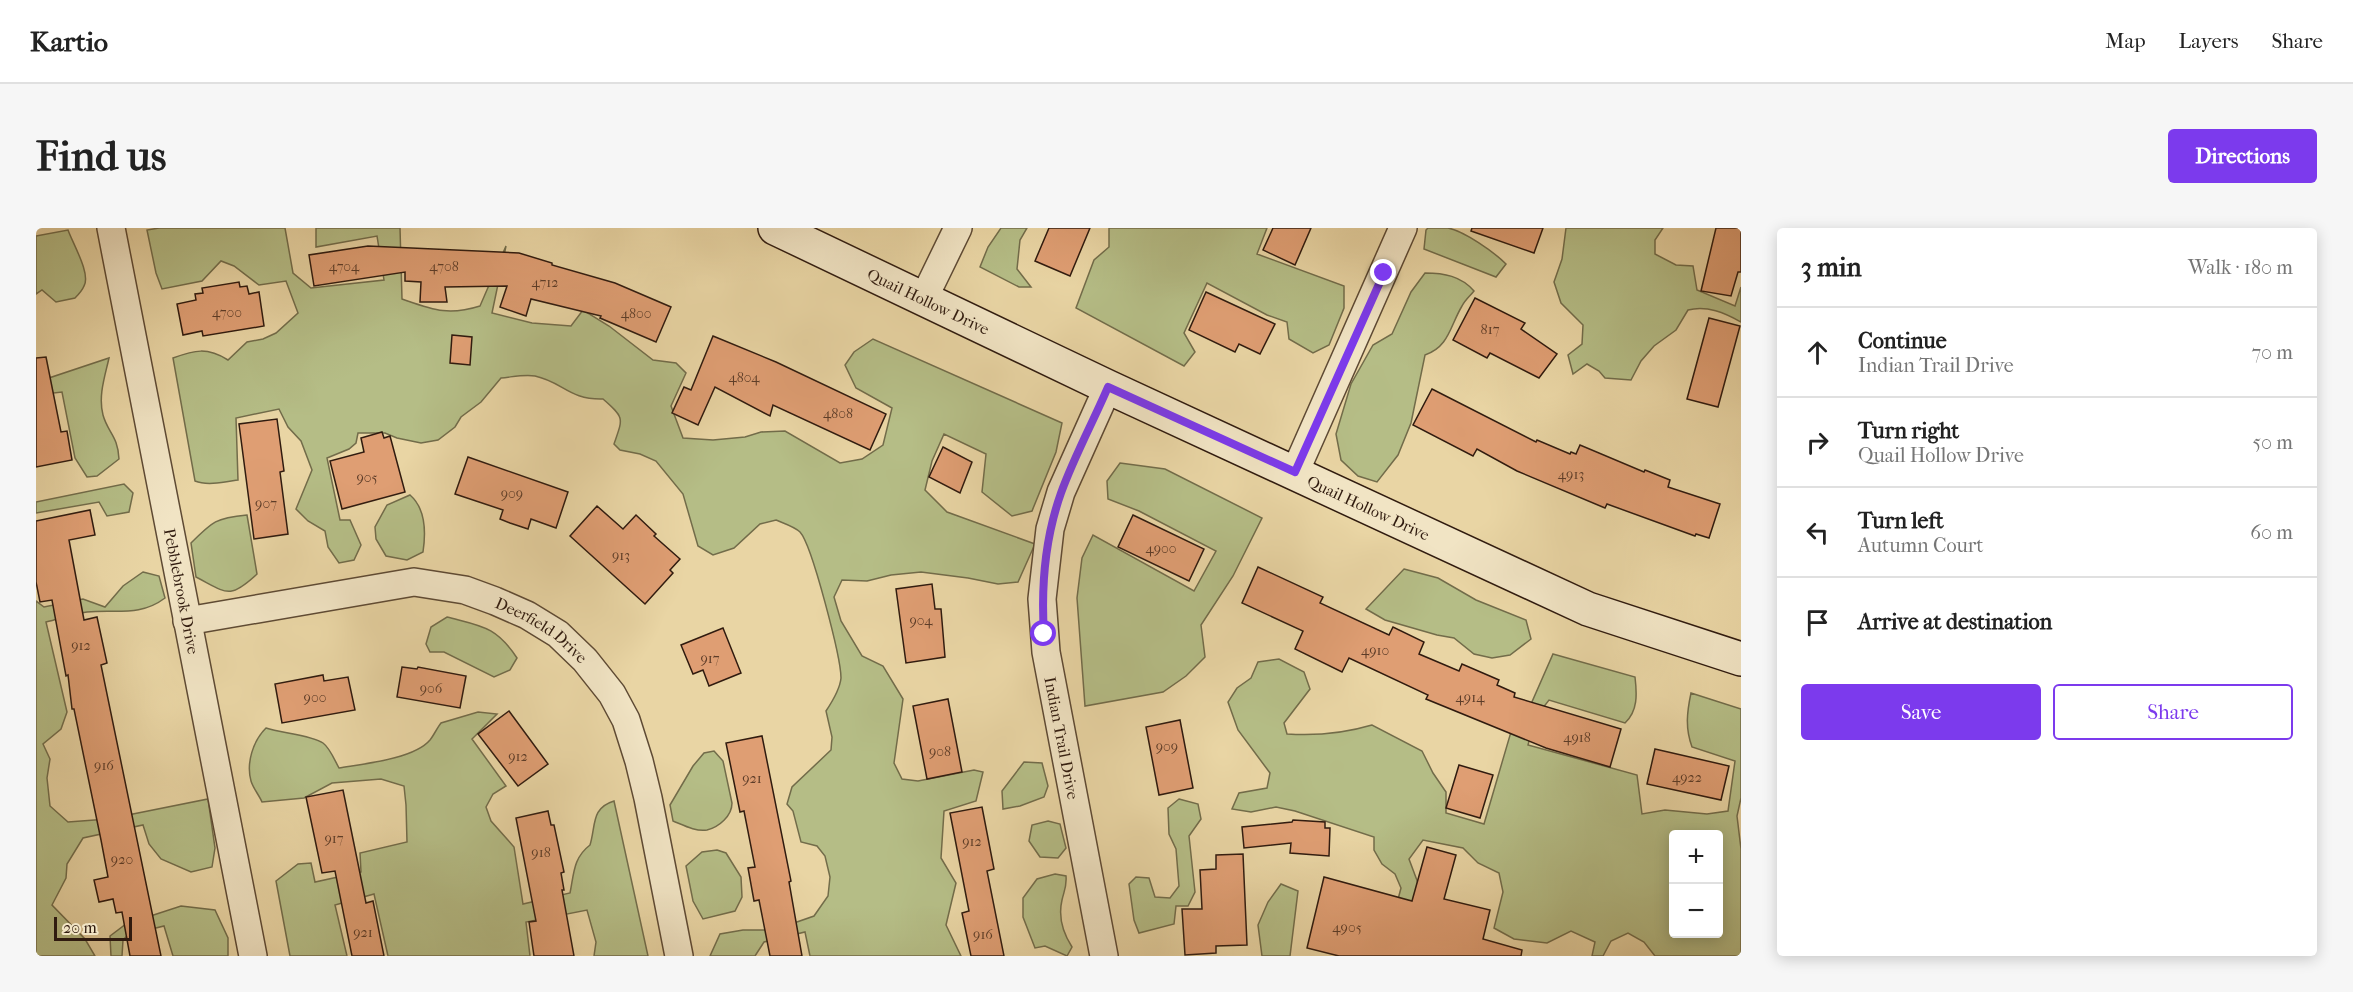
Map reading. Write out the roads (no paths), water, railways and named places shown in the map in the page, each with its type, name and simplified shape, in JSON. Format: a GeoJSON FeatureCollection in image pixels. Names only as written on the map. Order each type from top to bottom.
{"type":"FeatureCollection","features":[{"type":"Feature","properties":{"kind":"street","name":"Pebblebrook Drive"},"geometry":{"type":"LineString","coordinates":[[111,228],[253,956]]}},
{"type":"Feature","properties":{"kind":"street","name":"Quail Hollow Drive"},"geometry":{"type":"LineString","coordinates":[[775,228],[1108,387],[1588,609],[1741,659]]}},
{"type":"Feature","properties":{"kind":"street"},"geometry":{"type":"LineString","coordinates":[[924,300],[958,228]]}},
{"type":"Feature","properties":{"kind":"street"},"geometry":{"type":"LineString","coordinates":[[1295,472],[1403,228]]}},
{"type":"Feature","properties":{"kind":"street","name":"Indian Trail Drive"},"geometry":{"type":"LineString","coordinates":[[1104,956],[1049,668],[1042,599],[1050,529],[1061,492],[1108,387]]}},
{"type":"Feature","properties":{"kind":"street","name":"Deerfield Drive"},"geometry":{"type":"LineString","coordinates":[[187,621],[414,582],[465,590],[527,615],[558,634],[585,660],[612,694],[626,720],[648,798],[679,956]]}}]}
